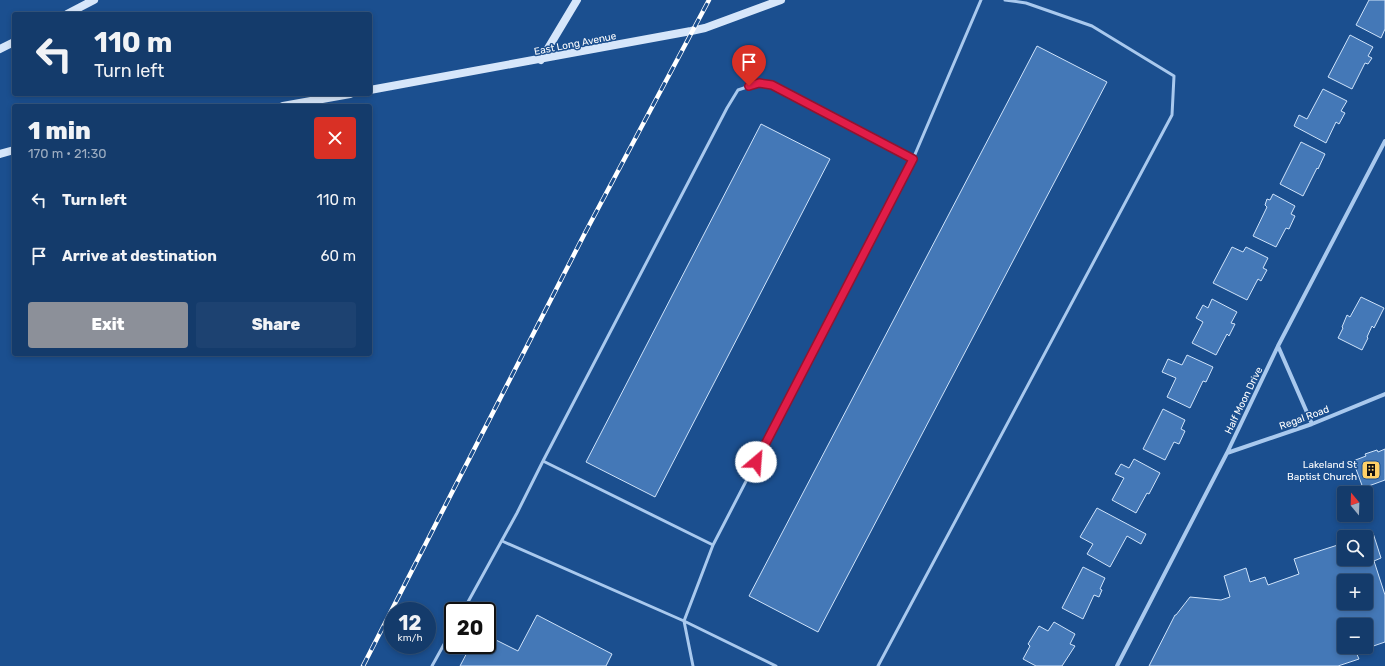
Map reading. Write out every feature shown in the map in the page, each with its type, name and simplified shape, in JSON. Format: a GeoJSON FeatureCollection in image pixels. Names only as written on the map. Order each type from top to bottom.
{"type":"FeatureCollection","features":[{"type":"Feature","properties":{"kind":"main road"},"geometry":{"type":"LineString","coordinates":[[71,12],[94,0]]}},
{"type":"Feature","properties":{"kind":"main road"},"geometry":{"type":"LineString","coordinates":[[541,60],[576,0]]}},
{"type":"Feature","properties":{"kind":"main road","name":"East Long Avenue"},"geometry":{"type":"LineString","coordinates":[[372,90],[541,60],[698,30],[780,0]]}},
{"type":"Feature","properties":{"kind":"main road"},"geometry":{"type":"LineString","coordinates":[[0,49],[12,43]]}},
{"type":"Feature","properties":{"kind":"main road"},"geometry":{"type":"LineString","coordinates":[[294,104],[339,96]]}},
{"type":"Feature","properties":{"kind":"main road"},"geometry":{"type":"LineString","coordinates":[[0,154],[12,151]]}},
{"type":"Feature","properties":{"kind":"street","name":"Half Moon Drive"},"geometry":{"type":"LineString","coordinates":[[1117,666],[1227,453],[1278,346],[1385,141]]}},
{"type":"Feature","properties":{"kind":"street"},"geometry":{"type":"LineString","coordinates":[[1278,346],[1312,424]]}},
{"type":"Feature","properties":{"kind":"street","name":"Regal Road"},"geometry":{"type":"LineString","coordinates":[[1227,453],[1312,424],[1385,394]]}},
{"type":"Feature","properties":{"kind":"lane"},"geometry":{"type":"LineString","coordinates":[[693,666],[684,621],[713,545],[913,159],[981,0]]}},
{"type":"Feature","properties":{"kind":"lane"},"geometry":{"type":"LineString","coordinates":[[878,666],[1172,115],[1174,76],[1092,26],[1026,3],[1005,0]]}},
{"type":"Feature","properties":{"kind":"lane"},"geometry":{"type":"LineString","coordinates":[[468,602],[502,541],[727,108],[738,90],[759,83],[772,85],[913,159]]}},
{"type":"Feature","properties":{"kind":"lane"},"geometry":{"type":"LineString","coordinates":[[543,461],[713,545]]}},
{"type":"Feature","properties":{"kind":"lane"},"geometry":{"type":"LineString","coordinates":[[502,541],[684,621],[776,666]]}},
{"type":"Feature","properties":{"kind":"lane"},"geometry":{"type":"LineString","coordinates":[[432,666],[444,644]]}},
{"type":"Feature","properties":{"kind":"building"},"geometry":{"type":"Polygon","coordinates":[[[1369,0],[1385,0],[1385,29],[1381,38],[1356,25],[1369,0]]]}},
{"type":"Feature","properties":{"kind":"building"},"geometry":{"type":"Polygon","coordinates":[[[1350,35],[1373,47],[1368,56],[1372,58],[1368,64],[1365,63],[1352,89],[1328,77],[1350,35]]]}},
{"type":"Feature","properties":{"kind":"building"},"geometry":{"type":"Polygon","coordinates":[[[1037,46],[1107,82],[818,632],[749,596],[1037,46]]]}},
{"type":"Feature","properties":{"kind":"building"},"geometry":{"type":"Polygon","coordinates":[[[1323,89],[1347,101],[1341,111],[1345,113],[1339,124],[1336,122],[1326,143],[1294,126],[1299,115],[1307,119],[1323,89]]]}},
{"type":"Feature","properties":{"kind":"building"},"geometry":{"type":"Polygon","coordinates":[[[761,124],[830,159],[655,497],[586,462],[761,124]]]}},
{"type":"Feature","properties":{"kind":"building"},"geometry":{"type":"Polygon","coordinates":[[[1301,142],[1325,154],[1303,196],[1280,184],[1301,142]]]}},
{"type":"Feature","properties":{"kind":"building"},"geometry":{"type":"Polygon","coordinates":[[[1273,194],[1295,206],[1291,214],[1295,216],[1289,229],[1286,228],[1276,247],[1253,236],[1267,207],[1265,205],[1267,199],[1270,200],[1273,194]]]}},
{"type":"Feature","properties":{"kind":"building"},"geometry":{"type":"Polygon","coordinates":[[[1232,247],[1243,252],[1246,247],[1268,258],[1263,268],[1267,270],[1261,281],[1258,279],[1247,300],[1213,283],[1232,247]]]}},
{"type":"Feature","properties":{"kind":"building"},"geometry":{"type":"Polygon","coordinates":[[[1361,297],[1384,308],[1374,328],[1372,326],[1362,350],[1338,338],[1347,315],[1350,317],[1361,297]]]}},
{"type":"Feature","properties":{"kind":"building"},"geometry":{"type":"Polygon","coordinates":[[[1212,299],[1237,312],[1231,323],[1235,324],[1229,336],[1227,334],[1216,355],[1192,343],[1203,322],[1196,318],[1203,305],[1208,308],[1212,299]]]}},
{"type":"Feature","properties":{"kind":"building"},"geometry":{"type":"Polygon","coordinates":[[[1187,355],[1213,367],[1206,382],[1203,381],[1190,408],[1167,397],[1176,378],[1162,372],[1168,359],[1182,365],[1187,355]]]}},
{"type":"Feature","properties":{"kind":"building"},"geometry":{"type":"Polygon","coordinates":[[[1163,409],[1185,420],[1181,429],[1185,431],[1179,444],[1174,442],[1165,460],[1143,449],[1163,409]]]}},
{"type":"Feature","properties":{"kind":"building","name":"Lakeland St Baptist Church"},"geometry":{"type":"Polygon","coordinates":[[[1385,449],[1385,480],[1368,486],[1362,486],[1353,461],[1366,456],[1365,454],[1377,450],[1378,452],[1385,449]]]}},
{"type":"Feature","properties":{"kind":"building"},"geometry":{"type":"Polygon","coordinates":[[[1134,459],[1160,473],[1149,494],[1147,493],[1136,513],[1112,500],[1124,478],[1115,474],[1121,464],[1129,468],[1134,459]]]}},
{"type":"Feature","properties":{"kind":"building"},"geometry":{"type":"Polygon","coordinates":[[[1097,508],[1146,534],[1141,544],[1127,536],[1110,567],[1087,554],[1093,544],[1080,537],[1097,508]]]}},
{"type":"Feature","properties":{"kind":"building"},"geometry":{"type":"Polygon","coordinates":[[[1373,533],[1381,558],[1374,561],[1385,595],[1385,642],[1373,646],[1373,618],[1337,618],[1337,654],[1357,654],[1359,659],[1338,666],[1149,666],[1175,615],[1190,597],[1221,600],[1230,597],[1224,576],[1246,568],[1250,582],[1265,577],[1268,585],[1299,574],[1294,559],[1337,545],[1337,566],[1373,566],[1373,533]]]}},
{"type":"Feature","properties":{"kind":"building"},"geometry":{"type":"Polygon","coordinates":[[[1083,567],[1105,578],[1100,589],[1102,590],[1099,597],[1094,595],[1083,619],[1062,608],[1083,567]]]}},
{"type":"Feature","properties":{"kind":"building"},"geometry":{"type":"Polygon","coordinates":[[[537,615],[612,654],[606,666],[460,666],[466,654],[496,654],[496,640],[518,651],[537,615]]]}},
{"type":"Feature","properties":{"kind":"building"},"geometry":{"type":"Polygon","coordinates":[[[1054,622],[1075,634],[1070,644],[1075,646],[1062,666],[1036,666],[1023,659],[1030,646],[1028,644],[1039,626],[1048,631],[1054,622]]]}},
{"type":"Feature","properties":{"kind":"railway"},"geometry":{"type":"LineString","coordinates":[[363,666],[585,233],[709,0]]}},
{"type":"Feature","properties":{"kind":"place","name":"Lakeland St Baptist Church"},"geometry":{"type":"Point","coordinates":[1371,470]}},
{"type":"Feature","properties":{"kind":"route"},"geometry":{"type":"LineString","coordinates":[[749,86],[759,83],[772,85],[913,159],[756,462]]}}]}
